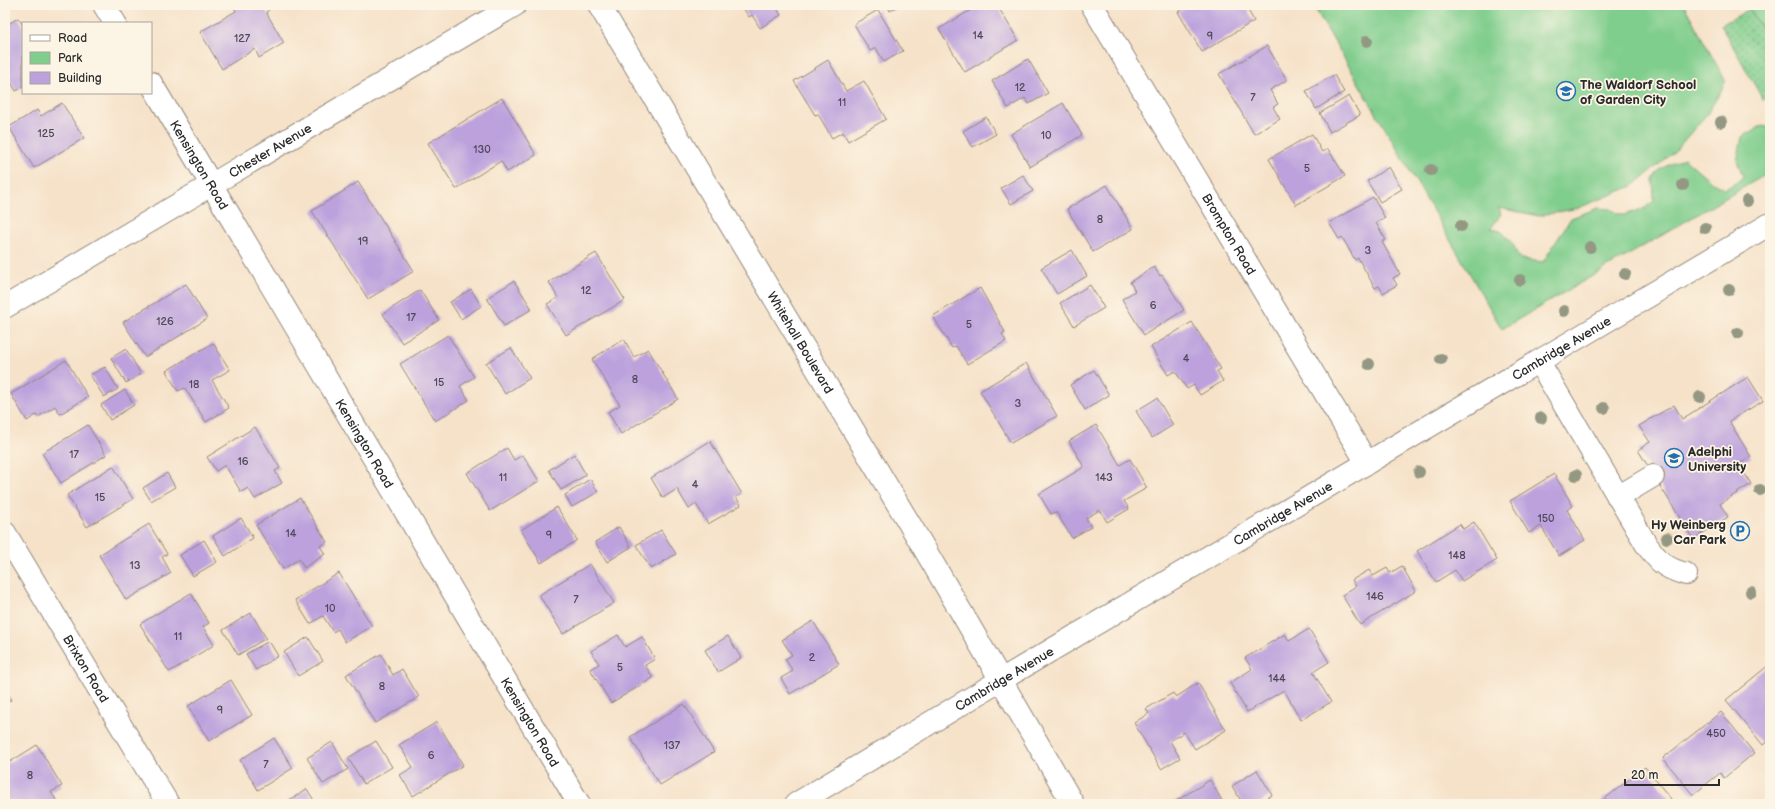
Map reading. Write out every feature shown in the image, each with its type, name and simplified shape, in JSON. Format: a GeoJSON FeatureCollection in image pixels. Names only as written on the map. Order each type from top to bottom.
{"type":"FeatureCollection","features":[{"type":"Feature","properties":{"kind":"street"},"geometry":{"type":"LineString","coordinates":[[104,5],[114,22]]}},
{"type":"Feature","properties":{"kind":"street","name":"Chester Avenue"},"geometry":{"type":"LineString","coordinates":[[5,307],[515,5]]}},
{"type":"Feature","properties":{"kind":"street","name":"Whitehall Boulevard"},"geometry":{"type":"LineString","coordinates":[[599,5],[1074,804]]}},
{"type":"Feature","properties":{"kind":"street","name":"Brompton Road"},"geometry":{"type":"LineString","coordinates":[[1092,5],[1367,463]]}},
{"type":"Feature","properties":{"kind":"street","name":"Kensington Road"},"geometry":{"type":"LineString","coordinates":[[152,85],[579,804]]}},
{"type":"Feature","properties":{"kind":"street","name":"Cambridge Avenue"},"geometry":{"type":"LineString","coordinates":[[796,804],[1001,680],[1770,224]]}},
{"type":"Feature","properties":{"kind":"street"},"geometry":{"type":"LineString","coordinates":[[1539,362],[1618,497],[1657,559],[1671,570],[1686,574]]}},
{"type":"Feature","properties":{"kind":"street"},"geometry":{"type":"LineString","coordinates":[[1618,497],[1653,476]]}},
{"type":"Feature","properties":{"kind":"street","name":"Brixton Road"},"geometry":{"type":"LineString","coordinates":[[5,533],[168,804]]}},
{"type":"Feature","properties":{"kind":"green space","name":"The Waldorf School of Garden City"},"geometry":{"type":"Polygon","coordinates":[[[1313,5],[1684,5],[1725,80],[1721,91],[1707,114],[1673,153],[1633,186],[1578,208],[1539,216],[1499,208],[1501,214],[1491,228],[1502,232],[1513,244],[1517,254],[1522,259],[1543,262],[1571,218],[1598,208],[1611,209],[1617,213],[1625,215],[1645,208],[1654,201],[1653,179],[1660,169],[1684,158],[1712,182],[1725,189],[1736,183],[1743,176],[1737,161],[1742,137],[1763,125],[1770,127],[1770,172],[1502,329],[1313,5]]]}},
{"type":"Feature","properties":{"kind":"green space"},"geometry":{"type":"Polygon","coordinates":[[[1748,5],[1770,5],[1770,42],[1750,9],[1748,5]]]}},
{"type":"Feature","properties":{"kind":"green space"},"geometry":{"type":"Polygon","coordinates":[[[1750,9],[1770,44],[1770,96],[1763,100],[1721,25],[1750,9]]]}},
{"type":"Feature","properties":{"kind":"building"},"geometry":{"type":"Polygon","coordinates":[[[233,5],[268,5],[270,9],[266,12],[284,43],[259,58],[255,49],[222,69],[200,32],[236,11],[233,5]]]}},
{"type":"Feature","properties":{"kind":"building"},"geometry":{"type":"Polygon","coordinates":[[[741,5],[775,5],[781,15],[760,28],[752,15],[749,17],[741,5]]]}},
{"type":"Feature","properties":{"kind":"building"},"geometry":{"type":"Polygon","coordinates":[[[887,5],[900,5],[890,11],[887,5]]]}},
{"type":"Feature","properties":{"kind":"building"},"geometry":{"type":"Polygon","coordinates":[[[979,5],[997,5],[1018,40],[965,72],[939,29],[979,5]]]}},
{"type":"Feature","properties":{"kind":"building"},"geometry":{"type":"Polygon","coordinates":[[[1191,5],[1245,5],[1254,21],[1202,52],[1178,12],[1191,5]]]}},
{"type":"Feature","properties":{"kind":"building"},"geometry":{"type":"Polygon","coordinates":[[[878,10],[903,51],[884,62],[876,48],[870,51],[854,24],[878,10]]]}},
{"type":"Feature","properties":{"kind":"building"},"geometry":{"type":"Polygon","coordinates":[[[18,18],[22,24],[22,88],[16,91],[5,72],[5,26],[18,18]]]}},
{"type":"Feature","properties":{"kind":"building"},"geometry":{"type":"Polygon","coordinates":[[[1267,46],[1287,80],[1270,90],[1278,104],[1273,107],[1280,119],[1254,134],[1219,74],[1267,46]]]}},
{"type":"Feature","properties":{"kind":"building"},"geometry":{"type":"Polygon","coordinates":[[[1028,59],[1048,93],[1029,104],[1025,98],[1008,108],[992,81],[1028,59]]]}},
{"type":"Feature","properties":{"kind":"building"},"geometry":{"type":"Polygon","coordinates":[[[828,60],[846,91],[864,81],[886,119],[848,141],[843,132],[832,138],[818,114],[815,115],[794,81],[828,60]]]}},
{"type":"Feature","properties":{"kind":"building"},"geometry":{"type":"Polygon","coordinates":[[[1334,75],[1344,92],[1316,109],[1306,91],[1334,75]]]}},
{"type":"Feature","properties":{"kind":"building"},"geometry":{"type":"Polygon","coordinates":[[[1349,96],[1360,115],[1330,132],[1320,113],[1349,96]]]}},
{"type":"Feature","properties":{"kind":"building"},"geometry":{"type":"Polygon","coordinates":[[[502,98],[536,155],[507,172],[501,161],[456,189],[428,143],[502,98]]]}},
{"type":"Feature","properties":{"kind":"building"},"geometry":{"type":"Polygon","coordinates":[[[62,103],[84,138],[34,168],[9,127],[37,110],[41,116],[62,103]]]}},
{"type":"Feature","properties":{"kind":"building"},"geometry":{"type":"Polygon","coordinates":[[[1063,103],[1082,135],[1030,167],[1011,134],[1063,103]]]}},
{"type":"Feature","properties":{"kind":"building"},"geometry":{"type":"Polygon","coordinates":[[[986,117],[996,134],[973,147],[963,131],[986,117]]]}},
{"type":"Feature","properties":{"kind":"building"},"geometry":{"type":"Polygon","coordinates":[[[1312,134],[1322,152],[1328,149],[1345,176],[1296,205],[1269,159],[1312,134]]]}},
{"type":"Feature","properties":{"kind":"building"},"geometry":{"type":"Polygon","coordinates":[[[1389,167],[1402,189],[1380,202],[1367,181],[1389,167]]]}},
{"type":"Feature","properties":{"kind":"building"},"geometry":{"type":"Polygon","coordinates":[[[1023,175],[1033,191],[1011,204],[1001,188],[1023,175]]]}},
{"type":"Feature","properties":{"kind":"building"},"geometry":{"type":"Polygon","coordinates":[[[358,182],[414,271],[368,299],[312,211],[358,182]]]}},
{"type":"Feature","properties":{"kind":"building"},"geometry":{"type":"Polygon","coordinates":[[[1107,185],[1133,229],[1093,252],[1067,209],[1107,185]]]}},
{"type":"Feature","properties":{"kind":"building"},"geometry":{"type":"Polygon","coordinates":[[[1373,197],[1385,218],[1376,223],[1386,240],[1382,242],[1400,274],[1393,278],[1397,285],[1383,293],[1379,286],[1375,288],[1358,258],[1355,260],[1342,237],[1339,239],[1329,223],[1373,197]]]}},
{"type":"Feature","properties":{"kind":"building"},"geometry":{"type":"Polygon","coordinates":[[[1072,250],[1087,276],[1057,294],[1041,268],[1072,250]]]}},
{"type":"Feature","properties":{"kind":"building"},"geometry":{"type":"Polygon","coordinates":[[[596,253],[625,300],[566,335],[547,304],[558,298],[549,282],[596,253]]]}},
{"type":"Feature","properties":{"kind":"building"},"geometry":{"type":"Polygon","coordinates":[[[1154,267],[1160,276],[1162,275],[1184,310],[1144,335],[1122,299],[1135,291],[1130,282],[1154,267]]]}},
{"type":"Feature","properties":{"kind":"building"},"geometry":{"type":"Polygon","coordinates":[[[514,281],[532,309],[504,326],[487,298],[514,281]]]}},
{"type":"Feature","properties":{"kind":"building"},"geometry":{"type":"Polygon","coordinates":[[[186,284],[207,319],[145,357],[123,322],[186,284]]]}},
{"type":"Feature","properties":{"kind":"building"},"geometry":{"type":"Polygon","coordinates":[[[1090,285],[1104,308],[1074,326],[1060,303],[1090,285]]]}},
{"type":"Feature","properties":{"kind":"building"},"geometry":{"type":"Polygon","coordinates":[[[980,288],[1005,332],[1002,334],[1006,341],[967,364],[956,346],[952,348],[933,316],[980,288]]]}},
{"type":"Feature","properties":{"kind":"building"},"geometry":{"type":"Polygon","coordinates":[[[471,289],[481,306],[461,319],[450,302],[471,289]]]}},
{"type":"Feature","properties":{"kind":"building"},"geometry":{"type":"Polygon","coordinates":[[[420,290],[439,320],[402,343],[383,314],[420,290]]]}},
{"type":"Feature","properties":{"kind":"building"},"geometry":{"type":"Polygon","coordinates":[[[1192,322],[1221,369],[1217,371],[1223,381],[1200,395],[1194,385],[1187,389],[1175,371],[1168,375],[1151,347],[1192,322]]]}},
{"type":"Feature","properties":{"kind":"building"},"geometry":{"type":"Polygon","coordinates":[[[448,335],[474,377],[460,386],[469,400],[435,421],[400,364],[448,335]]]}},
{"type":"Feature","properties":{"kind":"building"},"geometry":{"type":"Polygon","coordinates":[[[624,339],[634,357],[648,349],[678,399],[621,434],[608,412],[620,405],[592,359],[624,339]]]}},
{"type":"Feature","properties":{"kind":"building"},"geometry":{"type":"Polygon","coordinates":[[[213,343],[230,370],[212,380],[229,408],[206,422],[185,388],[178,391],[166,371],[213,343]]]}},
{"type":"Feature","properties":{"kind":"building"},"geometry":{"type":"Polygon","coordinates":[[[511,348],[530,378],[505,394],[486,363],[511,348]]]}},
{"type":"Feature","properties":{"kind":"building"},"geometry":{"type":"Polygon","coordinates":[[[126,349],[141,374],[126,383],[111,358],[126,349]]]}},
{"type":"Feature","properties":{"kind":"building"},"geometry":{"type":"Polygon","coordinates":[[[66,360],[88,397],[60,414],[55,406],[38,417],[36,415],[27,421],[11,394],[66,360]]]}},
{"type":"Feature","properties":{"kind":"building"},"geometry":{"type":"Polygon","coordinates":[[[1026,363],[1057,416],[1011,443],[980,391],[1026,363]]]}},
{"type":"Feature","properties":{"kind":"building"},"geometry":{"type":"Polygon","coordinates":[[[105,367],[118,389],[104,397],[90,375],[105,367]]]}},
{"type":"Feature","properties":{"kind":"building"},"geometry":{"type":"Polygon","coordinates":[[[1094,370],[1109,395],[1085,410],[1070,385],[1094,370]]]}},
{"type":"Feature","properties":{"kind":"building"},"geometry":{"type":"Polygon","coordinates":[[[1748,377],[1763,401],[1729,421],[1751,457],[1739,464],[1751,484],[1720,504],[1728,517],[1693,539],[1638,450],[1650,442],[1639,426],[1674,405],[1682,419],[1748,377]]]}},
{"type":"Feature","properties":{"kind":"building"},"geometry":{"type":"Polygon","coordinates":[[[125,390],[134,405],[110,420],[101,405],[125,390]]]}},
{"type":"Feature","properties":{"kind":"building"},"geometry":{"type":"Polygon","coordinates":[[[1157,398],[1173,425],[1152,438],[1136,411],[1157,398]]]}},
{"type":"Feature","properties":{"kind":"building"},"geometry":{"type":"Polygon","coordinates":[[[88,425],[106,455],[61,483],[42,453],[88,425]]]}},
{"type":"Feature","properties":{"kind":"building"},"geometry":{"type":"Polygon","coordinates":[[[1096,425],[1120,465],[1130,459],[1147,488],[1124,501],[1129,509],[1107,522],[1100,510],[1086,518],[1091,527],[1072,538],[1056,512],[1051,514],[1039,494],[1084,467],[1069,441],[1096,425]]]}},
{"type":"Feature","properties":{"kind":"building"},"geometry":{"type":"Polygon","coordinates":[[[255,427],[280,468],[275,471],[282,483],[255,499],[248,488],[241,492],[225,465],[216,471],[207,457],[255,427]]]}},
{"type":"Feature","properties":{"kind":"building"},"geometry":{"type":"Polygon","coordinates":[[[710,441],[742,494],[736,497],[741,505],[708,524],[696,504],[689,509],[677,489],[663,498],[651,478],[710,441]]]}},
{"type":"Feature","properties":{"kind":"building"},"geometry":{"type":"Polygon","coordinates":[[[507,448],[514,460],[523,455],[539,481],[490,511],[467,473],[507,448]]]}},
{"type":"Feature","properties":{"kind":"building"},"geometry":{"type":"Polygon","coordinates":[[[574,454],[586,475],[561,490],[549,470],[574,454]]]}},
{"type":"Feature","properties":{"kind":"building"},"geometry":{"type":"Polygon","coordinates":[[[113,466],[133,499],[87,527],[67,495],[113,466]]]}},
{"type":"Feature","properties":{"kind":"building"},"geometry":{"type":"Polygon","coordinates":[[[167,473],[175,487],[151,501],[143,488],[167,473]]]}},
{"type":"Feature","properties":{"kind":"building"},"geometry":{"type":"Polygon","coordinates":[[[1554,474],[1573,506],[1567,510],[1585,540],[1559,556],[1541,526],[1529,533],[1510,501],[1554,474]]]}},
{"type":"Feature","properties":{"kind":"building"},"geometry":{"type":"Polygon","coordinates":[[[590,479],[598,492],[572,507],[565,495],[590,479]]]}},
{"type":"Feature","properties":{"kind":"building"},"geometry":{"type":"Polygon","coordinates":[[[300,498],[327,542],[320,546],[325,554],[304,568],[299,559],[283,569],[256,525],[300,498]]]}},
{"type":"Feature","properties":{"kind":"building"},"geometry":{"type":"Polygon","coordinates":[[[557,507],[577,540],[541,563],[521,530],[557,507]]]}},
{"type":"Feature","properties":{"kind":"building"},"geometry":{"type":"Polygon","coordinates":[[[241,518],[253,538],[225,556],[213,536],[241,518]]]}},
{"type":"Feature","properties":{"kind":"building"},"geometry":{"type":"Polygon","coordinates":[[[1474,522],[1497,560],[1462,581],[1455,570],[1436,582],[1417,551],[1460,524],[1463,529],[1474,522]]]}},
{"type":"Feature","properties":{"kind":"building"},"geometry":{"type":"Polygon","coordinates":[[[149,524],[167,554],[162,557],[171,573],[126,600],[99,555],[149,524]]]}},
{"type":"Feature","properties":{"kind":"building"},"geometry":{"type":"Polygon","coordinates":[[[619,527],[631,547],[607,562],[595,542],[619,527]]]}},
{"type":"Feature","properties":{"kind":"building"},"geometry":{"type":"Polygon","coordinates":[[[661,530],[676,554],[651,569],[636,545],[661,530]]]}},
{"type":"Feature","properties":{"kind":"building"},"geometry":{"type":"Polygon","coordinates":[[[204,540],[217,562],[193,576],[180,555],[204,540]]]}},
{"type":"Feature","properties":{"kind":"building"},"geometry":{"type":"Polygon","coordinates":[[[590,564],[614,603],[563,634],[539,595],[590,564]]]}},
{"type":"Feature","properties":{"kind":"building"},"geometry":{"type":"Polygon","coordinates":[[[1402,566],[1416,591],[1360,625],[1342,595],[1356,586],[1352,580],[1369,570],[1373,576],[1387,568],[1390,573],[1402,566]]]}},
{"type":"Feature","properties":{"kind":"building"},"geometry":{"type":"Polygon","coordinates":[[[339,573],[372,626],[345,642],[338,629],[333,632],[323,616],[310,624],[295,600],[339,573]]]}},
{"type":"Feature","properties":{"kind":"building"},"geometry":{"type":"Polygon","coordinates":[[[191,593],[209,623],[203,627],[214,645],[169,672],[140,624],[191,593]]]}},
{"type":"Feature","properties":{"kind":"building"},"geometry":{"type":"Polygon","coordinates":[[[251,613],[266,638],[238,655],[223,630],[251,613]]]}},
{"type":"Feature","properties":{"kind":"building"},"geometry":{"type":"Polygon","coordinates":[[[813,621],[839,664],[790,694],[781,678],[793,671],[785,659],[792,655],[782,640],[813,621]]]}},
{"type":"Feature","properties":{"kind":"building"},"geometry":{"type":"Polygon","coordinates":[[[1309,629],[1329,662],[1313,672],[1331,702],[1301,720],[1284,690],[1247,712],[1230,683],[1252,669],[1245,658],[1285,634],[1289,641],[1309,629]]]}},
{"type":"Feature","properties":{"kind":"building"},"geometry":{"type":"Polygon","coordinates":[[[618,635],[625,647],[642,637],[655,659],[645,665],[653,678],[611,703],[590,669],[599,664],[591,651],[618,635]]]}},
{"type":"Feature","properties":{"kind":"building"},"geometry":{"type":"Polygon","coordinates":[[[728,636],[741,658],[718,672],[705,650],[728,636]]]}},
{"type":"Feature","properties":{"kind":"building"},"geometry":{"type":"Polygon","coordinates":[[[308,637],[323,661],[298,676],[284,652],[308,637]]]}},
{"type":"Feature","properties":{"kind":"building"},"geometry":{"type":"Polygon","coordinates":[[[269,641],[278,656],[256,670],[246,654],[269,641]]]}},
{"type":"Feature","properties":{"kind":"building"},"geometry":{"type":"Polygon","coordinates":[[[381,654],[393,675],[402,669],[419,697],[375,723],[346,675],[381,654]]]}},
{"type":"Feature","properties":{"kind":"building"},"geometry":{"type":"Polygon","coordinates":[[[1770,664],[1770,739],[1763,745],[1726,700],[1770,664]]]}},
{"type":"Feature","properties":{"kind":"building"},"geometry":{"type":"Polygon","coordinates":[[[231,680],[252,715],[209,741],[188,706],[231,680]]]}},
{"type":"Feature","properties":{"kind":"building"},"geometry":{"type":"Polygon","coordinates":[[[1198,683],[1226,730],[1195,749],[1184,732],[1170,741],[1180,758],[1161,769],[1134,723],[1149,713],[1146,709],[1173,693],[1176,697],[1198,683]]]}},
{"type":"Feature","properties":{"kind":"building"},"geometry":{"type":"Polygon","coordinates":[[[5,690],[11,700],[5,703],[5,690]]]}},
{"type":"Feature","properties":{"kind":"building"},"geometry":{"type":"Polygon","coordinates":[[[684,704],[714,752],[660,785],[630,737],[684,704]]]}},
{"type":"Feature","properties":{"kind":"building"},"geometry":{"type":"Polygon","coordinates":[[[1721,712],[1754,753],[1724,778],[1720,773],[1693,795],[1663,758],[1721,712]]]}},
{"type":"Feature","properties":{"kind":"building"},"geometry":{"type":"Polygon","coordinates":[[[437,722],[463,765],[413,796],[400,775],[413,767],[399,745],[437,722]]]}},
{"type":"Feature","properties":{"kind":"building"},"geometry":{"type":"Polygon","coordinates":[[[274,738],[293,768],[258,790],[240,760],[274,738]]]}},
{"type":"Feature","properties":{"kind":"building"},"geometry":{"type":"Polygon","coordinates":[[[376,741],[392,767],[364,784],[348,758],[376,741]]]}},
{"type":"Feature","properties":{"kind":"building"},"geometry":{"type":"Polygon","coordinates":[[[332,742],[348,769],[323,784],[307,758],[332,742]]]}},
{"type":"Feature","properties":{"kind":"building"},"geometry":{"type":"Polygon","coordinates":[[[37,745],[62,786],[51,792],[59,804],[10,804],[5,795],[5,765],[37,745]]]}},
{"type":"Feature","properties":{"kind":"building"},"geometry":{"type":"Polygon","coordinates":[[[1645,767],[1675,804],[1598,804],[1645,767]]]}},
{"type":"Feature","properties":{"kind":"building"},"geometry":{"type":"Polygon","coordinates":[[[1257,770],[1272,795],[1258,804],[1243,804],[1232,786],[1257,770]]]}},
{"type":"Feature","properties":{"kind":"building"},"geometry":{"type":"Polygon","coordinates":[[[1210,780],[1224,804],[1171,804],[1210,780]]]}},
{"type":"Feature","properties":{"kind":"building"},"geometry":{"type":"Polygon","coordinates":[[[307,789],[316,804],[283,804],[307,789]]]}},
{"type":"Feature","properties":{"kind":"place","name":"The Waldorf School of Garden City"},"geometry":{"type":"Point","coordinates":[1566,91]}},
{"type":"Feature","properties":{"kind":"place","name":"Adelphi University"},"geometry":{"type":"Point","coordinates":[1674,458]}},
{"type":"Feature","properties":{"kind":"place","name":"Hy Weinberg Car Park"},"geometry":{"type":"Point","coordinates":[1740,531]}}]}
